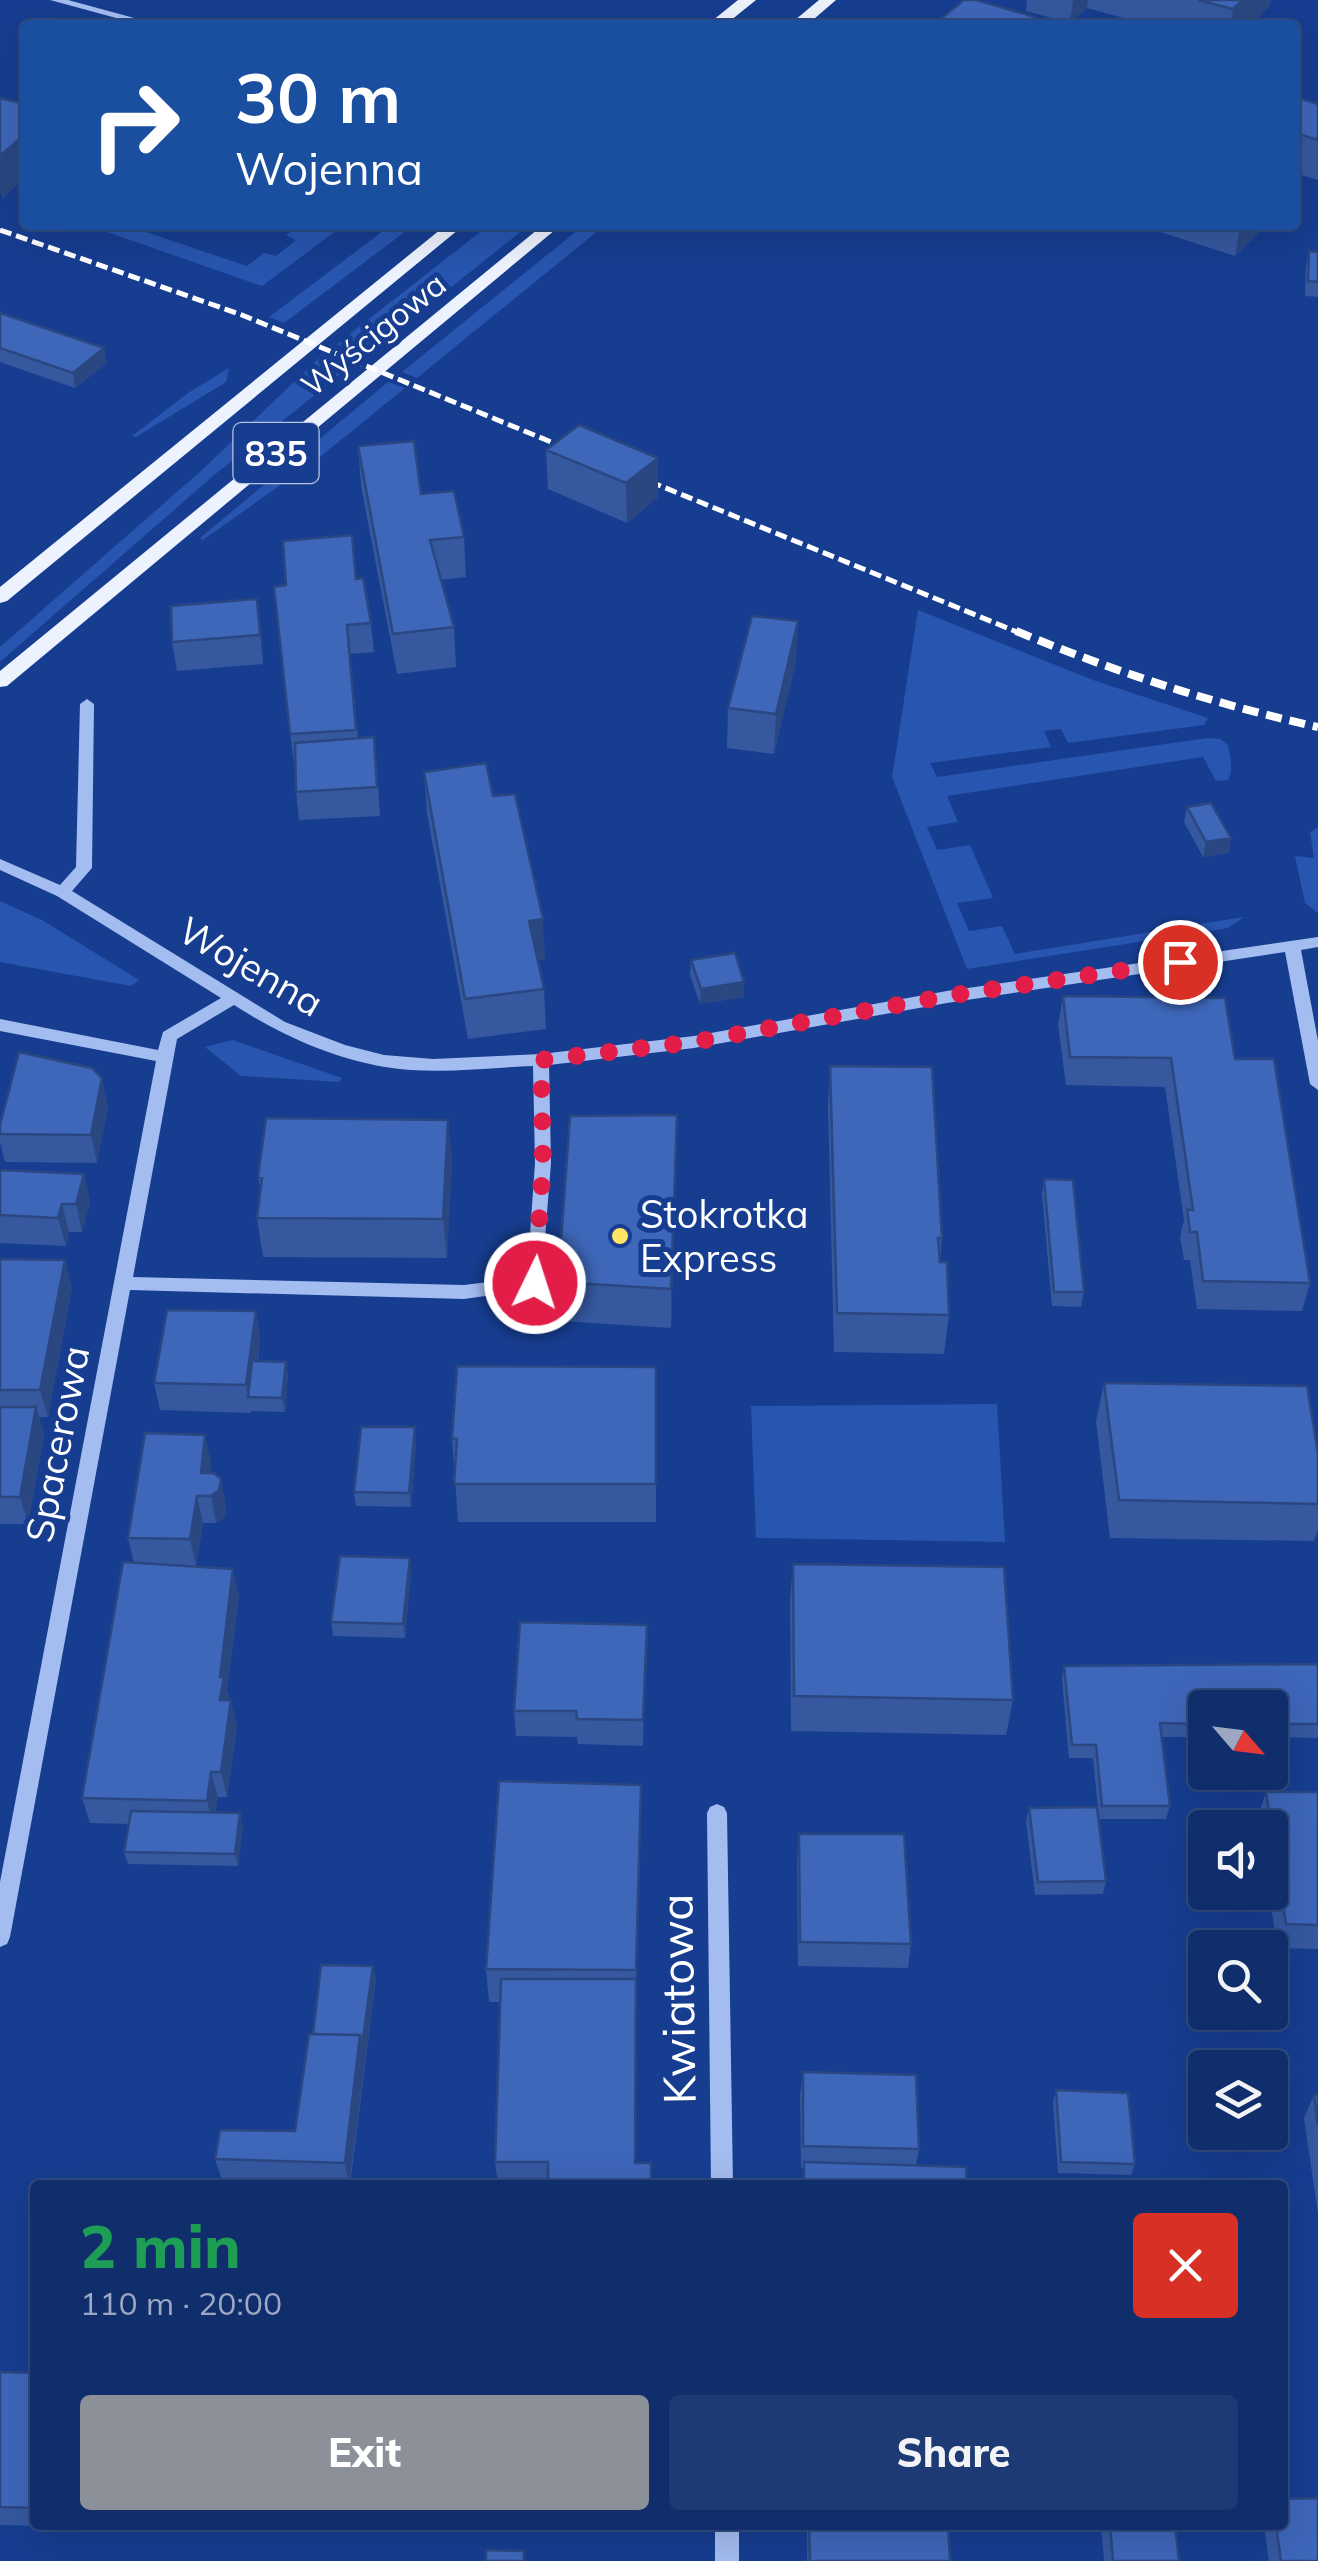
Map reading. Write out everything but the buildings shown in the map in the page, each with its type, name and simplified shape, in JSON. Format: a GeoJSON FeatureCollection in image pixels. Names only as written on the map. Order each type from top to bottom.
{"type":"FeatureCollection","features":[{"type":"Feature","properties":{"kind":"main road"},"geometry":{"type":"LineString","coordinates":[[722,20],[748,0]]}},
{"type":"Feature","properties":{"kind":"main road"},"geometry":{"type":"LineString","coordinates":[[804,20],[828,0]]}},
{"type":"Feature","properties":{"kind":"main road","name":"Wyścigowa"},"geometry":{"type":"LineString","coordinates":[[0,597],[450,230]]}},
{"type":"Feature","properties":{"kind":"main road","name":"Wyścigowa"},"geometry":{"type":"LineString","coordinates":[[0,681],[547,230]]}},
{"type":"Feature","properties":{"kind":"street"},"geometry":{"type":"LineString","coordinates":[[55,0],[136,20]]}},
{"type":"Feature","properties":{"kind":"street"},"geometry":{"type":"LineString","coordinates":[[62,892],[84,868],[87,704]]}},
{"type":"Feature","properties":{"kind":"street","name":"Wojenna"},"geometry":{"type":"LineString","coordinates":[[0,864],[62,892],[232,998],[309,1040],[384,1060],[433,1066],[541,1060],[694,1042],[947,996],[1318,942]]}},
{"type":"Feature","properties":{"kind":"street"},"geometry":{"type":"LineString","coordinates":[[1292,946],[1318,1084]]}},
{"type":"Feature","properties":{"kind":"street"},"geometry":{"type":"LineString","coordinates":[[0,1025],[164,1056],[169,1036],[232,998]]}},
{"type":"Feature","properties":{"kind":"street","name":"Spacerowa"},"geometry":{"type":"LineString","coordinates":[[0,1937],[164,1056]]}},
{"type":"Feature","properties":{"kind":"street"},"geometry":{"type":"LineString","coordinates":[[122,1283],[464,1292],[535,1283],[543,1163],[541,1060]]}},
{"type":"Feature","properties":{"kind":"street","name":"Kwiatowa"},"geometry":{"type":"LineString","coordinates":[[717,1812],[722,2180]]}},
{"type":"Feature","properties":{"kind":"street"},"geometry":{"type":"LineString","coordinates":[[727,2530],[727,2561]]}},
{"type":"Feature","properties":{"kind":"shaded area"},"geometry":{"type":"Polygon","coordinates":[[[101,230],[140,230],[247,266],[264,253],[276,256],[296,240],[286,235],[292,230],[337,230],[262,286],[101,230]]]}},
{"type":"Feature","properties":{"kind":"shaded area"},"geometry":{"type":"Polygon","coordinates":[[[384,230],[407,230],[284,323],[269,317],[384,230]]]}},
{"type":"Feature","properties":{"kind":"shaded area"},"geometry":{"type":"Polygon","coordinates":[[[483,230],[523,230],[365,356],[337,344],[483,230]]]}},
{"type":"Feature","properties":{"kind":"shaded area"},"geometry":{"type":"Polygon","coordinates":[[[578,230],[599,230],[417,378],[402,372],[578,230]]]}},
{"type":"Feature","properties":{"kind":"shaded area"},"geometry":{"type":"Polygon","coordinates":[[[322,355],[350,367],[213,476],[0,662],[0,647],[202,470],[322,355]]]}},
{"type":"Feature","properties":{"kind":"shaded area"},"geometry":{"type":"Polygon","coordinates":[[[229,368],[226,382],[132,436],[188,393],[229,368]]]}},
{"type":"Feature","properties":{"kind":"shaded area"},"geometry":{"type":"Polygon","coordinates":[[[388,382],[405,388],[320,457],[203,540],[200,538],[388,382]]]}},
{"type":"Feature","properties":{"kind":"shaded area"},"geometry":{"type":"Polygon","coordinates":[[[918,610],[1093,680],[1208,718],[1204,725],[1068,743],[1061,729],[1044,731],[1051,747],[930,763],[937,777],[1207,738],[1220,739],[1228,745],[1228,780],[1216,781],[1203,757],[947,796],[958,822],[927,827],[937,850],[970,845],[993,898],[957,903],[969,931],[1002,926],[1015,954],[1244,917],[1228,928],[967,969],[892,777],[918,610]]]}},
{"type":"Feature","properties":{"kind":"shaded area"},"geometry":{"type":"Polygon","coordinates":[[[1318,827],[1318,913],[1305,903],[1295,856],[1314,858],[1310,832],[1318,827]]]}},
{"type":"Feature","properties":{"kind":"shaded area"},"geometry":{"type":"Polygon","coordinates":[[[0,901],[42,920],[139,980],[131,986],[0,962],[0,901]]]}},
{"type":"Feature","properties":{"kind":"shaded area"},"geometry":{"type":"Polygon","coordinates":[[[232,1040],[342,1078],[339,1082],[241,1076],[205,1047],[232,1040]]]}},
{"type":"Feature","properties":{"kind":"shaded area"},"geometry":{"type":"Polygon","coordinates":[[[997,1404],[1005,1542],[756,1538],[751,1406],[997,1404]]]}},
{"type":"Feature","properties":{"kind":"railway"},"geometry":{"type":"LineString","coordinates":[[0,230],[242,315],[578,453]]}},
{"type":"Feature","properties":{"kind":"railway"},"geometry":{"type":"LineString","coordinates":[[634,475],[1022,634]]}},
{"type":"Feature","properties":{"kind":"railway"},"geometry":{"type":"LineString","coordinates":[[1016,631],[1165,686],[1318,727]]}},
{"type":"Feature","properties":{"kind":"place","name":"Stokrotka Express"},"geometry":{"type":"Point","coordinates":[620,1236]}},
{"type":"Feature","properties":{"kind":"route"},"geometry":{"type":"LineString","coordinates":[[535,1283],[543,1163],[541,1060],[694,1042],[947,996],[1180,962]]}}]}
